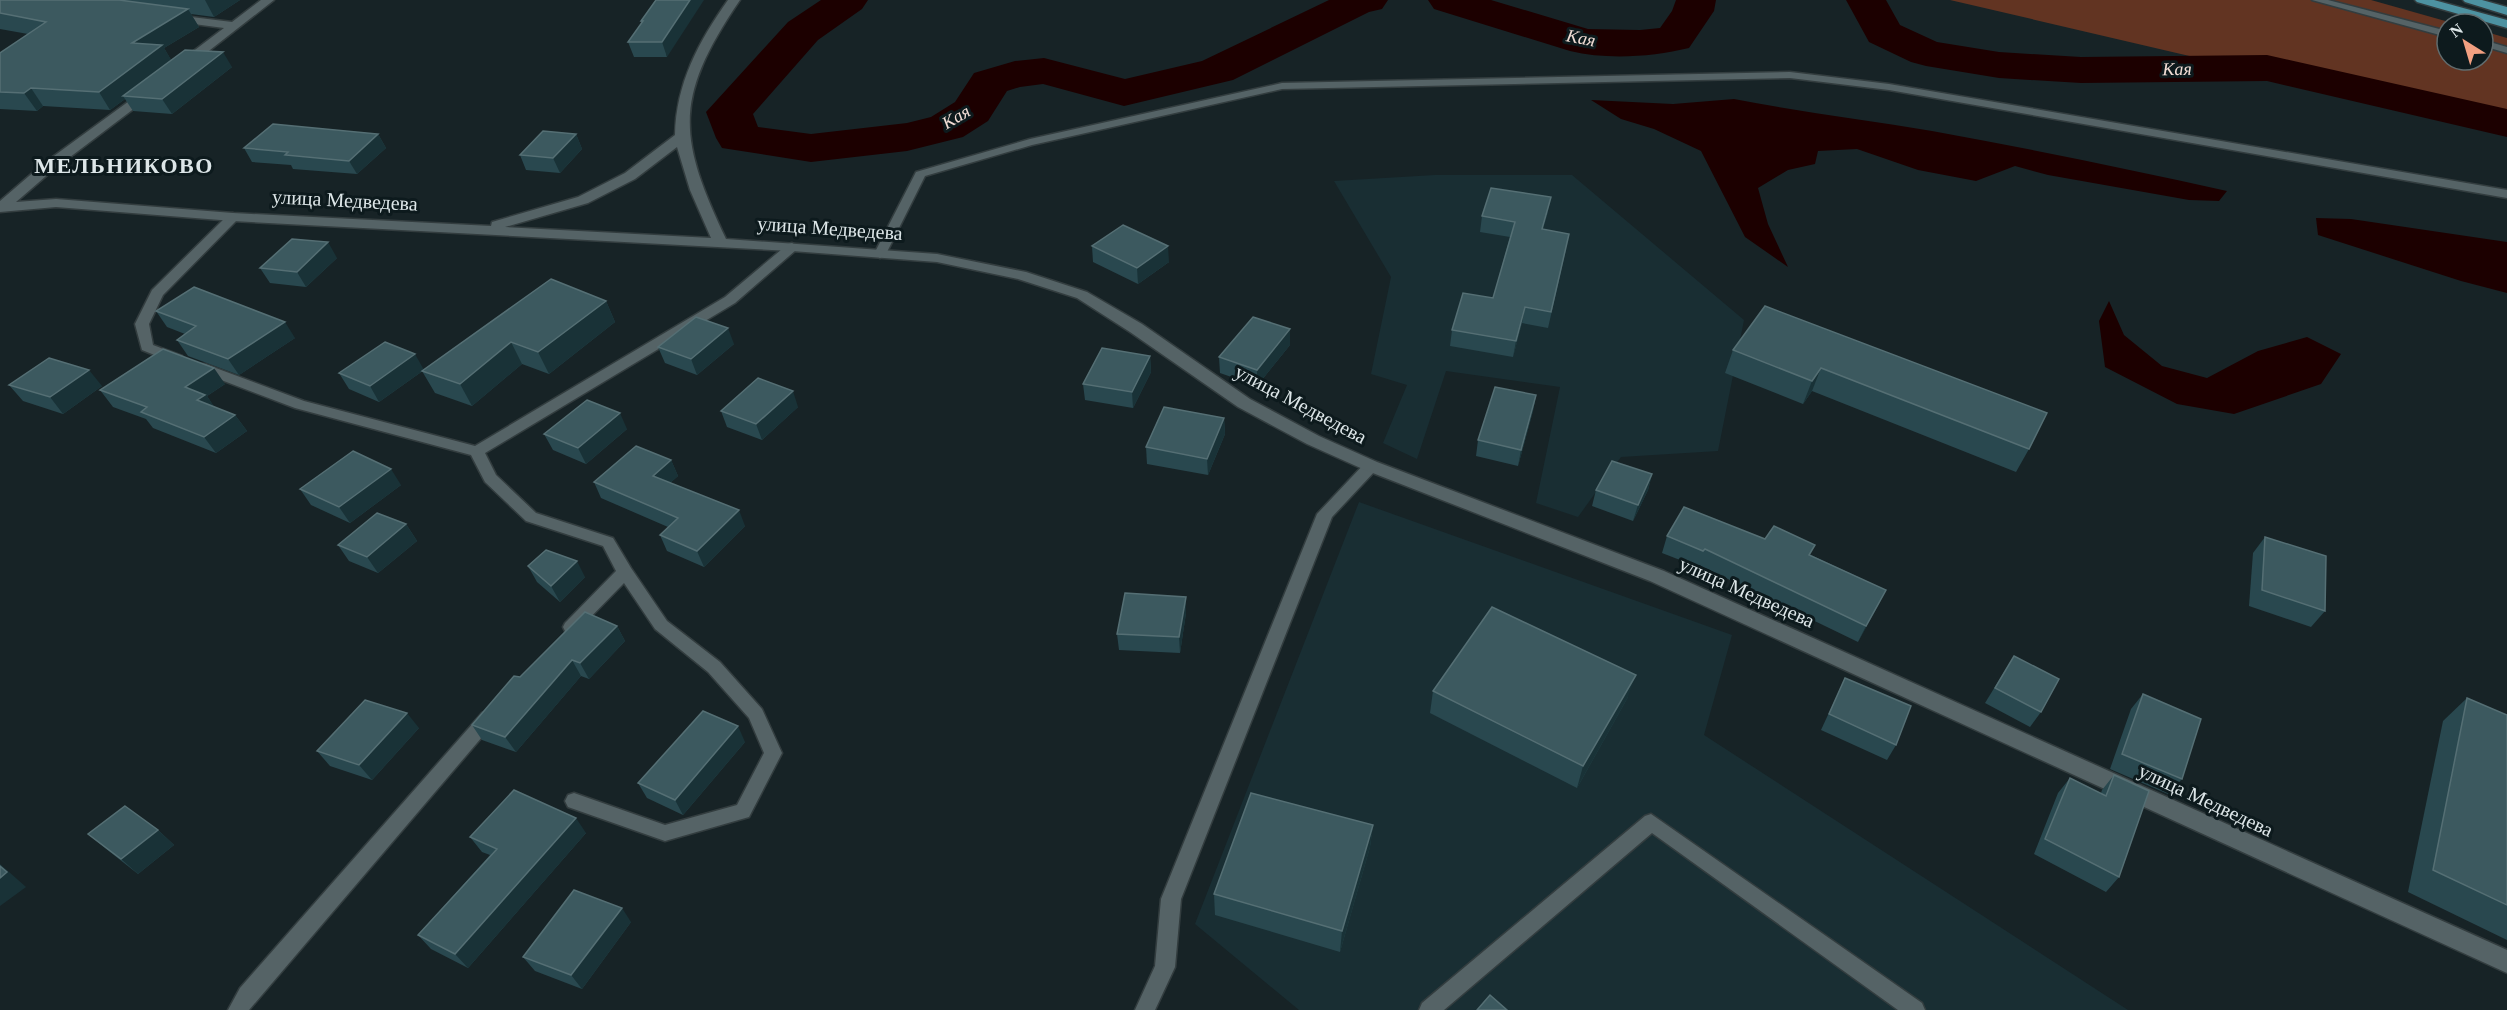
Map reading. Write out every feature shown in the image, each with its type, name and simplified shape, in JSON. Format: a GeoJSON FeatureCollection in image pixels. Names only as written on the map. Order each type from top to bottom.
{"type":"FeatureCollection","features":[{"type":"Feature","properties":{"kind":"main road"},"geometry":{"type":"LineString","coordinates":[[2421,0],[2507,24]]}},
{"type":"Feature","properties":{"kind":"main road"},"geometry":{"type":"LineString","coordinates":[[2469,0],[2507,11]]}},
{"type":"Feature","properties":{"kind":"street"},"geometry":{"type":"LineString","coordinates":[[1,208],[48,167],[268,0]]}},
{"type":"Feature","properties":{"kind":"street"},"geometry":{"type":"LineString","coordinates":[[721,243],[696,189],[682,136],[684,105],[690,80],[710,33],[734,0]]}},
{"type":"Feature","properties":{"kind":"street"},"geometry":{"type":"LineString","coordinates":[[153,14],[235,26]]}},
{"type":"Feature","properties":{"kind":"street"},"geometry":{"type":"LineString","coordinates":[[477,230],[584,200],[630,176],[682,136]]}},
{"type":"Feature","properties":{"kind":"street","name":"улица Медведева"},"geometry":{"type":"LineString","coordinates":[[1,208],[56,203],[233,217],[792,247],[937,258],[1022,275],[1082,295],[1136,328],[1244,403],[1312,440],[1371,466],[1657,576],[2507,962]]}},
{"type":"Feature","properties":{"kind":"lane"},"geometry":{"type":"LineString","coordinates":[[2317,0],[2435,31]]}},
{"type":"Feature","properties":{"kind":"lane"},"geometry":{"type":"LineString","coordinates":[[880,254],[920,174],[1030,142],[1282,86],[1790,75],[1889,87],[2507,194]]}},
{"type":"Feature","properties":{"kind":"lane"},"geometry":{"type":"LineString","coordinates":[[233,217],[157,293],[142,324],[147,347],[300,405],[477,452],[730,300],[792,247]]}},
{"type":"Feature","properties":{"kind":"lane"},"geometry":{"type":"LineString","coordinates":[[477,452],[490,478],[531,517],[608,542],[625,572],[661,625],[714,667],[756,714],[773,753],[743,811],[665,833],[574,801]]}},
{"type":"Feature","properties":{"kind":"lane"},"geometry":{"type":"LineString","coordinates":[[1145,1010],[1165,966],[1171,899],[1325,514],[1371,466]]}},
{"type":"Feature","properties":{"kind":"lane"},"geometry":{"type":"LineString","coordinates":[[563,635],[625,572]]}},
{"type":"Feature","properties":{"kind":"lane"},"geometry":{"type":"LineString","coordinates":[[238,1010],[247,995],[501,703]]}},
{"type":"Feature","properties":{"kind":"lane"},"geometry":{"type":"LineString","coordinates":[[1429,1010],[1651,822],[1915,1010]]}},
{"type":"Feature","properties":{"kind":"shaded area"},"geometry":{"type":"Polygon","coordinates":[[[1950,0],[2371,0],[2435,18],[2435,72],[2495,72],[2495,34],[2507,38],[2507,130],[1950,0]]]}},
{"type":"Feature","properties":{"kind":"shaded area"},"geometry":{"type":"Polygon","coordinates":[[[1734,99],[1969,138],[2227,191],[2219,201],[2189,200],[2048,175],[2015,166],[1976,181],[1918,170],[1857,149],[1818,151],[1815,164],[1788,170],[1758,188],[1768,224],[1788,267],[1745,237],[1701,151],[1654,129],[1621,119],[1591,100],[1673,104],[1734,99]]]}},
{"type":"Feature","properties":{"kind":"shaded area"},"geometry":{"type":"Polygon","coordinates":[[[1435,175],[1572,175],[1744,320],[1718,451],[1621,457],[1578,517],[1536,503],[1560,387],[1446,371],[1417,459],[1383,443],[1407,385],[1371,374],[1391,277],[1334,181],[1435,175]]]}},
{"type":"Feature","properties":{"kind":"shaded area"},"geometry":{"type":"Polygon","coordinates":[[[2316,218],[2351,219],[2507,242],[2507,293],[2461,281],[2318,235],[2316,218]]]}},
{"type":"Feature","properties":{"kind":"shaded area"},"geometry":{"type":"Polygon","coordinates":[[[2109,301],[2124,335],[2162,366],[2207,378],[2258,351],[2307,337],[2341,354],[2321,384],[2234,414],[2177,404],[2105,367],[2099,321],[2109,301]]]}},
{"type":"Feature","properties":{"kind":"shaded area"},"geometry":{"type":"Polygon","coordinates":[[[1359,502],[1732,635],[1704,735],[2128,1010],[1299,1010],[1195,924],[1359,502]]]}},
{"type":"Feature","properties":{"kind":"building"},"geometry":{"type":"Polygon","coordinates":[[[0,0],[119,0],[188,9],[132,43],[162,45],[99,92],[31,88],[24,93],[0,92],[0,53],[46,22],[0,13],[0,0]]]}},
{"type":"Feature","properties":{"kind":"building"},"geometry":{"type":"Polygon","coordinates":[[[656,0],[690,0],[662,42],[628,42],[643,21],[641,21],[656,0]]]}},
{"type":"Feature","properties":{"kind":"building"},"geometry":{"type":"Polygon","coordinates":[[[185,50],[223,52],[162,99],[123,96],[185,50]]]}},
{"type":"Feature","properties":{"kind":"building"},"geometry":{"type":"Polygon","coordinates":[[[273,124],[378,134],[349,161],[285,155],[288,152],[244,148],[273,124]]]}},
{"type":"Feature","properties":{"kind":"building"},"geometry":{"type":"Polygon","coordinates":[[[543,131],[576,134],[553,158],[520,155],[543,131]]]}},
{"type":"Feature","properties":{"kind":"building"},"geometry":{"type":"Polygon","coordinates":[[[1491,188],[1551,197],[1542,229],[1569,234],[1551,312],[1525,307],[1516,341],[1452,330],[1463,293],[1493,298],[1515,222],[1482,216],[1491,188]]]}},
{"type":"Feature","properties":{"kind":"building"},"geometry":{"type":"Polygon","coordinates":[[[1123,225],[1168,246],[1137,268],[1092,246],[1123,225]]]}},
{"type":"Feature","properties":{"kind":"building"},"geometry":{"type":"Polygon","coordinates":[[[292,239],[328,242],[297,272],[260,268],[292,239]]]}},
{"type":"Feature","properties":{"kind":"building"},"geometry":{"type":"Polygon","coordinates":[[[551,279],[606,301],[538,352],[511,342],[460,384],[422,371],[551,279]]]}},
{"type":"Feature","properties":{"kind":"building"},"geometry":{"type":"Polygon","coordinates":[[[194,287],[285,322],[228,359],[177,340],[196,326],[156,311],[194,287]]]}},
{"type":"Feature","properties":{"kind":"building"},"geometry":{"type":"Polygon","coordinates":[[[1765,306],[2047,413],[2029,449],[1821,368],[1812,381],[1733,350],[1765,306]]]}},
{"type":"Feature","properties":{"kind":"building"},"geometry":{"type":"Polygon","coordinates":[[[696,317],[728,328],[691,359],[658,347],[696,317]]]}},
{"type":"Feature","properties":{"kind":"building"},"geometry":{"type":"Polygon","coordinates":[[[1253,317],[1290,329],[1257,370],[1219,357],[1253,317]]]}},
{"type":"Feature","properties":{"kind":"building"},"geometry":{"type":"Polygon","coordinates":[[[385,342],[415,354],[370,386],[339,373],[385,342]]]}},
{"type":"Feature","properties":{"kind":"building"},"geometry":{"type":"Polygon","coordinates":[[[1102,348],[1150,356],[1132,392],[1083,384],[1102,348]]]}},
{"type":"Feature","properties":{"kind":"building"},"geometry":{"type":"Polygon","coordinates":[[[163,349],[214,368],[185,387],[205,395],[197,400],[235,415],[204,437],[141,412],[147,407],[100,390],[163,349]]]}},
{"type":"Feature","properties":{"kind":"building"},"geometry":{"type":"Polygon","coordinates":[[[49,358],[89,370],[50,397],[9,385],[49,358]]]}},
{"type":"Feature","properties":{"kind":"building"},"geometry":{"type":"Polygon","coordinates":[[[758,378],[793,391],[756,424],[721,411],[758,378]]]}},
{"type":"Feature","properties":{"kind":"building"},"geometry":{"type":"Polygon","coordinates":[[[1495,387],[1536,395],[1521,450],[1478,440],[1495,387]]]}},
{"type":"Feature","properties":{"kind":"building"},"geometry":{"type":"Polygon","coordinates":[[[587,400],[620,413],[578,448],[544,434],[587,400]]]}},
{"type":"Feature","properties":{"kind":"building"},"geometry":{"type":"Polygon","coordinates":[[[1164,407],[1224,418],[1207,459],[1146,447],[1164,407]]]}},
{"type":"Feature","properties":{"kind":"building"},"geometry":{"type":"Polygon","coordinates":[[[636,446],[671,460],[653,476],[739,510],[697,551],[660,535],[678,518],[594,482],[636,446]]]}},
{"type":"Feature","properties":{"kind":"building"},"geometry":{"type":"Polygon","coordinates":[[[353,451],[391,469],[339,507],[300,489],[353,451]]]}},
{"type":"Feature","properties":{"kind":"building"},"geometry":{"type":"Polygon","coordinates":[[[1612,461],[1652,474],[1638,505],[1596,490],[1612,461]]]}},
{"type":"Feature","properties":{"kind":"building"},"geometry":{"type":"Polygon","coordinates":[[[1684,507],[1765,539],[1774,526],[1815,545],[1809,555],[1886,590],[1866,626],[1705,549],[1703,551],[1667,536],[1684,507]]]}},
{"type":"Feature","properties":{"kind":"building"},"geometry":{"type":"Polygon","coordinates":[[[377,513],[406,524],[367,557],[338,545],[377,513]]]}},
{"type":"Feature","properties":{"kind":"building"},"geometry":{"type":"Polygon","coordinates":[[[2265,537],[2326,556],[2325,611],[2262,590],[2265,537]]]}},
{"type":"Feature","properties":{"kind":"building"},"geometry":{"type":"Polygon","coordinates":[[[546,550],[577,561],[551,586],[528,566],[546,550]]]}},
{"type":"Feature","properties":{"kind":"building"},"geometry":{"type":"Polygon","coordinates":[[[1125,593],[1186,597],[1179,637],[1117,634],[1125,593]]]}},
{"type":"Feature","properties":{"kind":"building"},"geometry":{"type":"Polygon","coordinates":[[[1492,607],[1636,675],[1583,766],[1433,691],[1492,607]]]}},
{"type":"Feature","properties":{"kind":"building"},"geometry":{"type":"Polygon","coordinates":[[[585,612],[617,626],[580,663],[572,660],[505,737],[472,725],[514,676],[520,677],[585,612]]]}},
{"type":"Feature","properties":{"kind":"building"},"geometry":{"type":"Polygon","coordinates":[[[2014,656],[2059,679],[2041,712],[1995,688],[2014,656]]]}},
{"type":"Feature","properties":{"kind":"building"},"geometry":{"type":"Polygon","coordinates":[[[1845,678],[1911,706],[1896,745],[1829,714],[1845,678]]]}},
{"type":"Feature","properties":{"kind":"building"},"geometry":{"type":"Polygon","coordinates":[[[2143,694],[2201,719],[2182,779],[2122,754],[2143,694]]]}},
{"type":"Feature","properties":{"kind":"building"},"geometry":{"type":"Polygon","coordinates":[[[2467,698],[2507,715],[2507,905],[2433,870],[2467,698]]]}},
{"type":"Feature","properties":{"kind":"building"},"geometry":{"type":"Polygon","coordinates":[[[365,700],[407,713],[359,765],[317,751],[365,700]]]}},
{"type":"Feature","properties":{"kind":"building"},"geometry":{"type":"Polygon","coordinates":[[[703,711],[738,726],[675,800],[638,783],[703,711]]]}},
{"type":"Feature","properties":{"kind":"building"},"geometry":{"type":"Polygon","coordinates":[[[2114,775],[2149,791],[2119,877],[2045,839],[2070,778],[2106,796],[2114,775]]]}},
{"type":"Feature","properties":{"kind":"building"},"geometry":{"type":"Polygon","coordinates":[[[514,790],[576,818],[455,954],[418,935],[497,849],[470,837],[514,790]]]}},
{"type":"Feature","properties":{"kind":"building"},"geometry":{"type":"Polygon","coordinates":[[[1251,793],[1373,825],[1342,931],[1214,894],[1251,793]]]}},
{"type":"Feature","properties":{"kind":"building"},"geometry":{"type":"Polygon","coordinates":[[[125,806],[158,830],[121,859],[88,834],[125,806]]]}},
{"type":"Feature","properties":{"kind":"building"},"geometry":{"type":"Polygon","coordinates":[[[0,866],[7,872],[0,878],[0,866]]]}},
{"type":"Feature","properties":{"kind":"building"},"geometry":{"type":"Polygon","coordinates":[[[574,890],[622,908],[571,975],[523,957],[574,890]]]}},
{"type":"Feature","properties":{"kind":"building"},"geometry":{"type":"Polygon","coordinates":[[[1490,995],[1507,1010],[1477,1010],[1490,995]]]}},
{"type":"Feature","properties":{"kind":"waterway","name":"Кая"},"geometry":{"type":"LineString","coordinates":[[848,0],[803,31],[729,112],[739,138],[811,148],[907,137],[947,127],[972,111],[990,82],[1015,74],[1044,71],[1124,93],[1217,71],[1357,2],[1368,0]]}},
{"type":"Feature","properties":{"kind":"waterway","name":"Кая"},"geometry":{"type":"LineString","coordinates":[[1448,0],[1585,42],[1640,43],[1674,39],[1693,11],[1696,0]]}},
{"type":"Feature","properties":{"kind":"waterway","name":"Кая"},"geometry":{"type":"LineString","coordinates":[[1866,0],[1884,33],[1926,53],[1999,65],[2081,70],[2267,68],[2507,123]]}},
{"type":"Feature","properties":{"kind":"district","name":"МЕЛЬНИКОВО"},"geometry":{"type":"Point","coordinates":[124,165]}}]}
